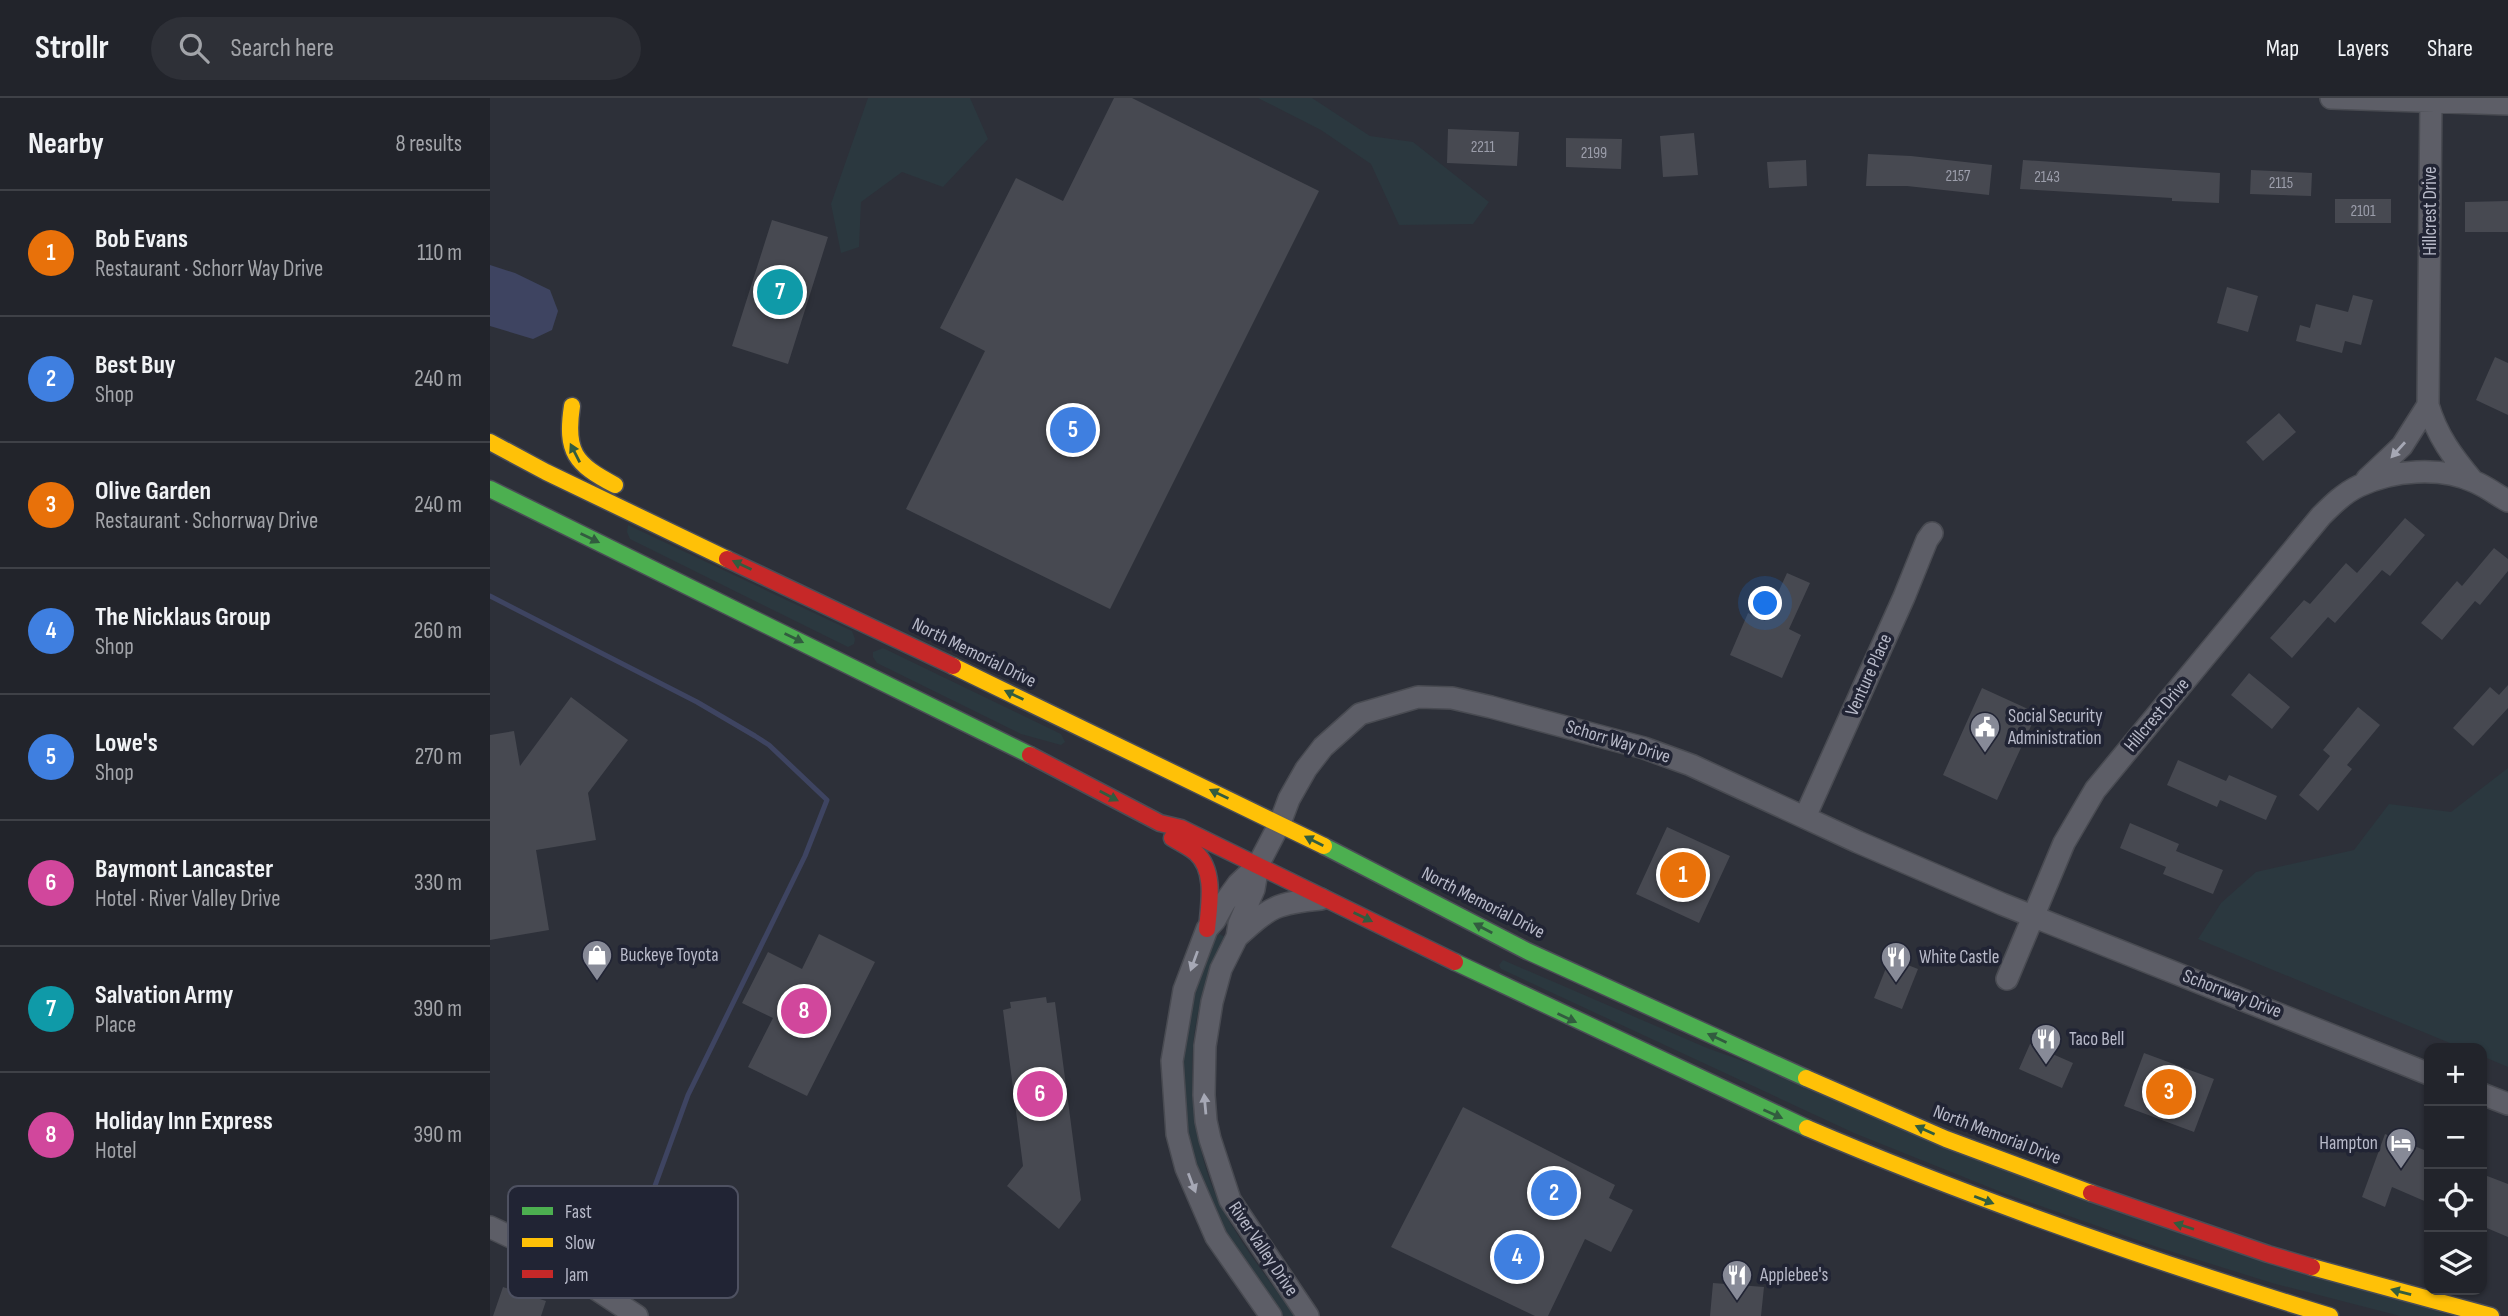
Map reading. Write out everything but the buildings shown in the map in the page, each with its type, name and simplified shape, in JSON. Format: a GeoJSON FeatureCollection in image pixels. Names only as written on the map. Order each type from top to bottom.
{"type":"FeatureCollection","features":[{"type":"Feature","properties":{"kind":"main road"},"geometry":{"type":"LineString","coordinates":[[572,406],[568,427],[573,453],[588,471],[624,489]]}},
{"type":"Feature","properties":{"kind":"main road","name":"North Memorial Drive"},"geometry":{"type":"LineString","coordinates":[[490,442],[546,472],[1280,823],[1527,951],[1742,1050],[1970,1149],[2118,1203],[2268,1254],[2491,1316]]}},
{"type":"Feature","properties":{"kind":"main road"},"geometry":{"type":"LineString","coordinates":[[529,481],[546,472]]}},
{"type":"Feature","properties":{"kind":"main road"},"geometry":{"type":"LineString","coordinates":[[490,489],[1059,769],[1160,823],[1181,828],[1552,1010],[1808,1129],[1930,1180],[2053,1226],[2177,1269],[2330,1316]]}},
{"type":"Feature","properties":{"kind":"main road"},"geometry":{"type":"LineString","coordinates":[[745,550],[819,602]]}},
{"type":"Feature","properties":{"kind":"main road"},"geometry":{"type":"LineString","coordinates":[[1160,823],[1173,839],[1200,858],[1206,870],[1210,897],[1207,929]]}},
{"type":"Feature","properties":{"kind":"street"},"geometry":{"type":"LineString","coordinates":[[2331,98],[2508,104]]}},
{"type":"Feature","properties":{"kind":"street","name":"Hillcrest Drive"},"geometry":{"type":"LineString","coordinates":[[2007,979],[2064,843],[2095,790],[2320,516],[2336,501],[2359,486],[2402,446],[2430,412],[2431,100]]}},
{"type":"Feature","properties":{"kind":"street"},"geometry":{"type":"LineString","coordinates":[[2430,412],[2448,450],[2473,481],[2508,501]]}},
{"type":"Feature","properties":{"kind":"street","name":"Hillcrest Drive"},"geometry":{"type":"LineString","coordinates":[[2359,486],[2386,476],[2411,473],[2447,475],[2473,481]]}},
{"type":"Feature","properties":{"kind":"street","name":"Venture Place"},"geometry":{"type":"LineString","coordinates":[[1805,817],[1932,533]]}},
{"type":"Feature","properties":{"kind":"street","name":"Schorr Way Drive"},"geometry":{"type":"LineString","coordinates":[[1258,865],[1306,769],[1340,729],[1360,714],[1418,697],[1452,698],[1644,748],[1692,765],[2034,916]]}},
{"type":"Feature","properties":{"kind":"street","name":"River Valley Drive"},"geometry":{"type":"LineString","coordinates":[[1258,865],[1237,884],[1207,929],[1184,990],[1172,1061],[1177,1134],[1190,1179],[1216,1237],[1271,1316]]}},
{"type":"Feature","properties":{"kind":"street","name":"River Valley Drive"},"geometry":{"type":"LineString","coordinates":[[1258,865],[1254,889],[1239,924],[1237,937],[1221,969],[1208,1024],[1204,1095],[1209,1139],[1230,1200],[1308,1316]]}},
{"type":"Feature","properties":{"kind":"street","name":"River Valley Drive"},"geometry":{"type":"LineString","coordinates":[[1237,937],[1274,907],[1288,902],[1326,899]]}},
{"type":"Feature","properties":{"kind":"street","name":"Schorrway Drive"},"geometry":{"type":"LineString","coordinates":[[2034,916],[2424,1072]]}},
{"type":"Feature","properties":{"kind":"street"},"geometry":{"type":"LineString","coordinates":[[2487,1096],[2508,1104]]}},
{"type":"Feature","properties":{"kind":"street"},"geometry":{"type":"LineString","coordinates":[[490,1227],[508,1236]]}},
{"type":"Feature","properties":{"kind":"street"},"geometry":{"type":"LineString","coordinates":[[610,1298],[637,1316]]}},
{"type":"Feature","properties":{"kind":"shaded area"},"geometry":{"type":"Polygon","coordinates":[[[868,98],[970,98],[988,139],[943,187],[902,172],[861,202],[859,247],[841,253],[831,204],[868,98]]]}},
{"type":"Feature","properties":{"kind":"shaded area"},"geometry":{"type":"Polygon","coordinates":[[[1258,98],[1312,98],[1370,136],[1413,142],[1489,202],[1473,224],[1399,225],[1371,164],[1321,130],[1258,98]]]}},
{"type":"Feature","properties":{"kind":"shaded area"},"geometry":{"type":"Polygon","coordinates":[[[628,525],[852,631],[854,644],[848,647],[630,539],[628,525]]]}},
{"type":"Feature","properties":{"kind":"shaded area"},"geometry":{"type":"Polygon","coordinates":[[[883,648],[1061,734],[1065,742],[1061,745],[1021,734],[877,663],[873,652],[883,648]]]}},
{"type":"Feature","properties":{"kind":"shaded area"},"geometry":{"type":"Polygon","coordinates":[[[2508,768],[2508,1067],[2487,1058],[2487,1043],[2450,1043],[2198,939],[2221,903],[2256,872],[2354,850],[2389,804],[2451,812],[2508,768]]]}},
{"type":"Feature","properties":{"kind":"shaded area"},"geometry":{"type":"Polygon","coordinates":[[[1216,932],[1225,937],[1201,1001],[1193,1043],[1192,1085],[1201,1152],[1214,1191],[1231,1224],[1295,1316],[1283,1316],[1230,1241],[1206,1191],[1189,1134],[1182,1075],[1186,1019],[1195,986],[1216,932]]]}},
{"type":"Feature","properties":{"kind":"shaded area"},"geometry":{"type":"Polygon","coordinates":[[[1503,960],[1707,1048],[2450,1316],[2400,1316],[2272,1283],[2160,1248],[2006,1194],[1854,1133],[1501,969],[1499,965],[1503,960]]]}},
{"type":"Feature","properties":{"kind":"water"},"geometry":{"type":"Polygon","coordinates":[[[490,265],[515,273],[550,290],[558,311],[552,330],[533,339],[490,326],[490,265]]]}},
{"type":"Feature","properties":{"kind":"waterway"},"geometry":{"type":"LineString","coordinates":[[490,596],[697,702],[755,736],[769,745],[827,800],[805,856],[688,1095],[655,1186]]}},
{"type":"Feature","properties":{"kind":"traffic: fast"},"geometry":{"type":"LineString","coordinates":[[490,489],[1030,755]]}},
{"type":"Feature","properties":{"kind":"traffic: fast"},"geometry":{"type":"LineString","coordinates":[[1324,846],[1527,951],[1806,1078]]}},
{"type":"Feature","properties":{"kind":"traffic: fast"},"geometry":{"type":"LineString","coordinates":[[1455,962],[1807,1128]]}},
{"type":"Feature","properties":{"kind":"traffic: slow"},"geometry":{"type":"LineString","coordinates":[[572,406],[570,435],[576,455],[590,470],[615,485]]}},
{"type":"Feature","properties":{"kind":"traffic: slow"},"geometry":{"type":"LineString","coordinates":[[490,442],[546,472],[727,559]]}},
{"type":"Feature","properties":{"kind":"traffic: slow"},"geometry":{"type":"LineString","coordinates":[[953,666],[1324,846]]}},
{"type":"Feature","properties":{"kind":"traffic: slow"},"geometry":{"type":"LineString","coordinates":[[1806,1078],[1946,1139],[2091,1193]]}},
{"type":"Feature","properties":{"kind":"traffic: slow"},"geometry":{"type":"LineString","coordinates":[[1807,1128],[2066,1229],[2330,1316]]}},
{"type":"Feature","properties":{"kind":"traffic: slow"},"geometry":{"type":"LineString","coordinates":[[2312,1267],[2491,1316]]}},
{"type":"Feature","properties":{"kind":"traffic: jam"},"geometry":{"type":"LineString","coordinates":[[727,559],[953,666]]}},
{"type":"Feature","properties":{"kind":"traffic: jam"},"geometry":{"type":"LineString","coordinates":[[1030,755],[1160,823],[1181,828],[1455,962]]}},
{"type":"Feature","properties":{"kind":"traffic: jam"},"geometry":{"type":"LineString","coordinates":[[1172,838],[1196,853],[1206,869],[1210,889],[1207,929]]}},
{"type":"Feature","properties":{"kind":"traffic: jam"},"geometry":{"type":"LineString","coordinates":[[2091,1193],[2312,1267]]}},
{"type":"Feature","properties":{"kind":"place","name":"Salvation Army"},"geometry":{"type":"Point","coordinates":[780,292]}},
{"type":"Feature","properties":{"kind":"place","name":"Lowe's"},"geometry":{"type":"Point","coordinates":[1073,430]}},
{"type":"Feature","properties":{"kind":"place","name":"Social Security Administration"},"geometry":{"type":"Point","coordinates":[1985,754]}},
{"type":"Feature","properties":{"kind":"place","name":"Bob Evans"},"geometry":{"type":"Point","coordinates":[1683,875]}},
{"type":"Feature","properties":{"kind":"place","name":"Buckeye Toyota"},"geometry":{"type":"Point","coordinates":[597,982]}},
{"type":"Feature","properties":{"kind":"place","name":"White Castle"},"geometry":{"type":"Point","coordinates":[1896,984]}},
{"type":"Feature","properties":{"kind":"place","name":"Holiday Inn Express"},"geometry":{"type":"Point","coordinates":[804,1011]}},
{"type":"Feature","properties":{"kind":"place","name":"Taco Bell"},"geometry":{"type":"Point","coordinates":[2046,1066]}},
{"type":"Feature","properties":{"kind":"place","name":"Olive Garden"},"geometry":{"type":"Point","coordinates":[2169,1092]}},
{"type":"Feature","properties":{"kind":"place","name":"Baymont Lancaster"},"geometry":{"type":"Point","coordinates":[1040,1094]}},
{"type":"Feature","properties":{"kind":"place","name":"Hampton"},"geometry":{"type":"Point","coordinates":[2401,1170]}},
{"type":"Feature","properties":{"kind":"place","name":"Best Buy"},"geometry":{"type":"Point","coordinates":[1554,1193]}},
{"type":"Feature","properties":{"kind":"place","name":"The Nicklaus Group"},"geometry":{"type":"Point","coordinates":[1517,1257]}},
{"type":"Feature","properties":{"kind":"place","name":"Applebee's"},"geometry":{"type":"Point","coordinates":[1737,1302]}}]}
